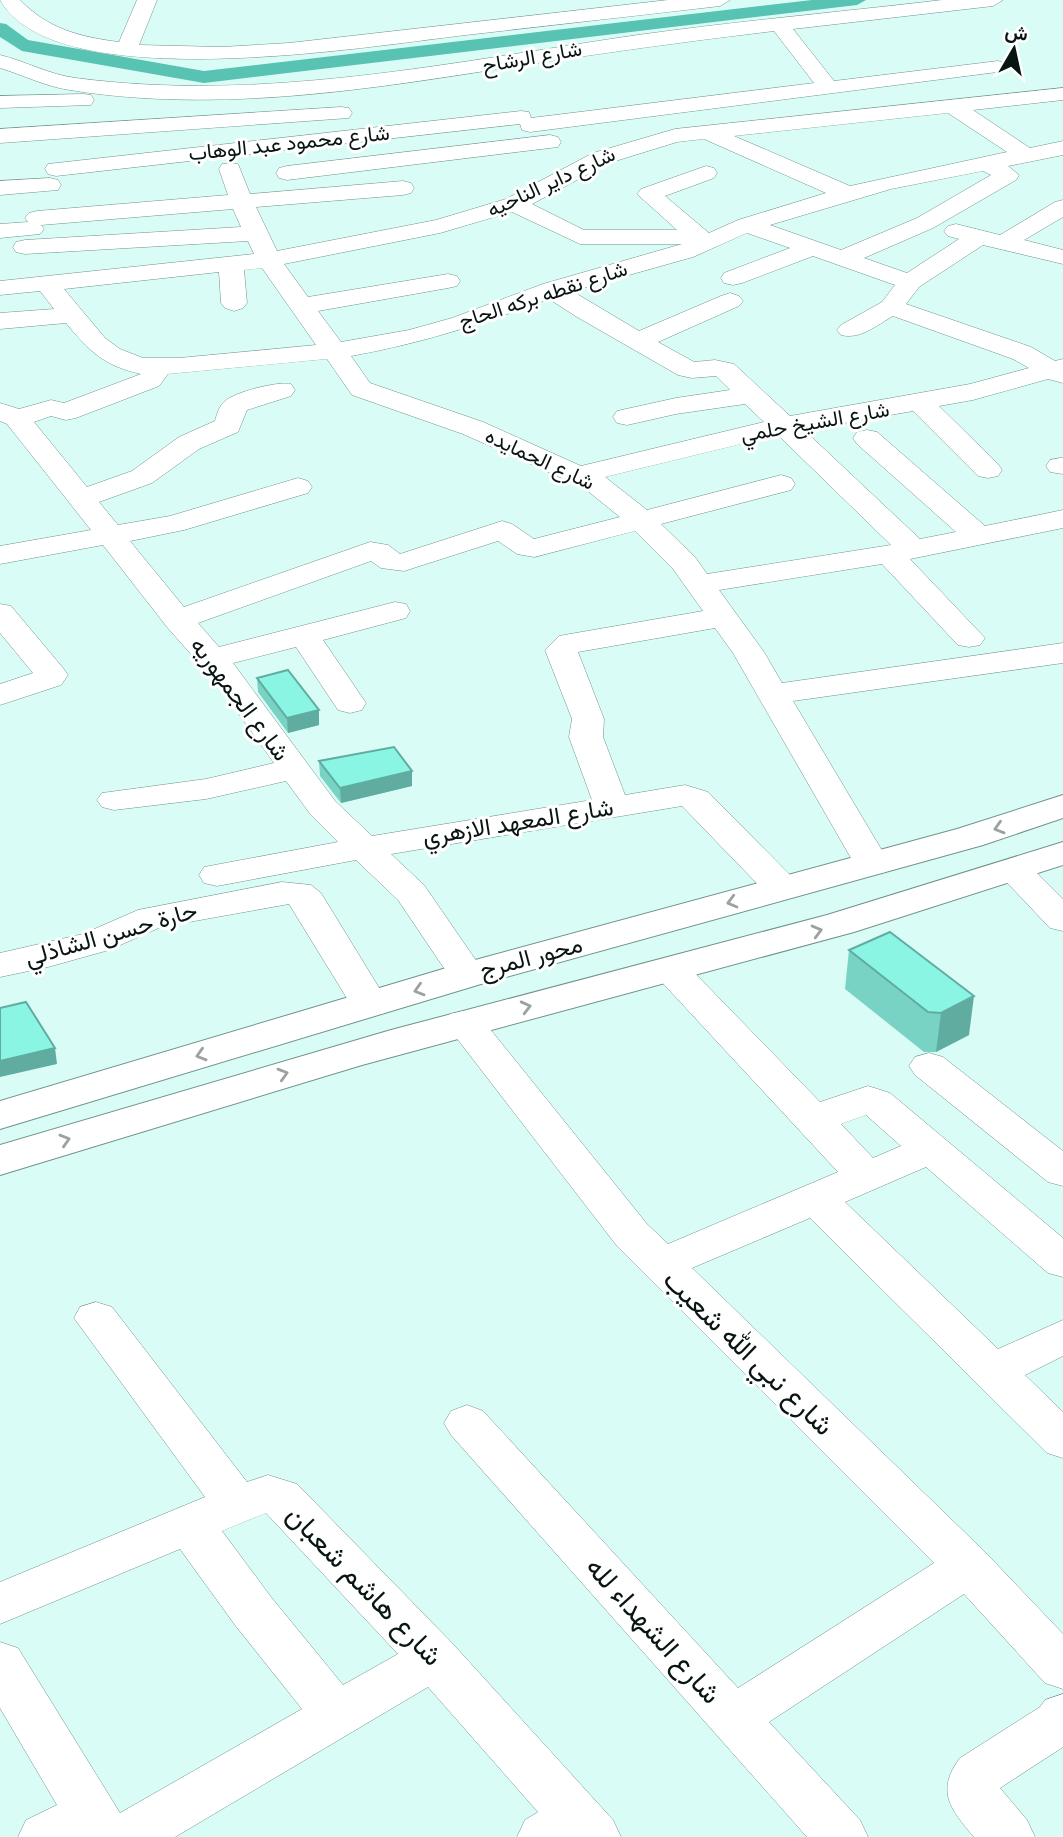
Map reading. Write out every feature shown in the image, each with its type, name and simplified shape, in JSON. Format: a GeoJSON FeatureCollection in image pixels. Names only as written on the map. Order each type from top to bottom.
{"type":"FeatureCollection","features":[{"type":"Feature","properties":{"kind":"main road","name":"محور المرج"},"geometry":{"type":"LineString","coordinates":[[0,1115],[467,975],[981,834],[1062,808]]}},
{"type":"Feature","properties":{"kind":"main road","name":"محور المرج"},"geometry":{"type":"LineString","coordinates":[[0,1160],[464,1023],[850,922],[1063,853]]}},
{"type":"Feature","properties":{"kind":"street","name":"شارع الرشاح"},"geometry":{"type":"LineString","coordinates":[[9,0],[17,13],[45,32],[82,42],[188,53],[255,52],[720,0]]}},
{"type":"Feature","properties":{"kind":"street"},"geometry":{"type":"LineString","coordinates":[[127,48],[147,0]]}},
{"type":"Feature","properties":{"kind":"street","name":"شارع الرشاح"},"geometry":{"type":"LineString","coordinates":[[77,92],[257,92],[387,80],[606,46],[993,0]]}},
{"type":"Feature","properties":{"kind":"street"},"geometry":{"type":"LineString","coordinates":[[780,26],[828,87]]}},
{"type":"Feature","properties":{"kind":"street"},"geometry":{"type":"LineString","coordinates":[[0,61],[77,92]]}},
{"type":"Feature","properties":{"kind":"street"},"geometry":{"type":"LineString","coordinates":[[489,65],[516,108],[550,142],[582,167]]}},
{"type":"Feature","properties":{"kind":"street","name":"شارع محمود عبد الوهاب"},"geometry":{"type":"LineString","coordinates":[[0,188],[51,167],[516,108],[828,87],[998,67]]}},
{"type":"Feature","properties":{"kind":"street"},"geometry":{"type":"LineString","coordinates":[[964,71],[1001,99]]}},
{"type":"Feature","properties":{"kind":"street"},"geometry":{"type":"LineString","coordinates":[[0,73],[32,72]]}},
{"type":"Feature","properties":{"kind":"street"},"geometry":{"type":"LineString","coordinates":[[0,102],[77,92]]}},
{"type":"Feature","properties":{"kind":"street"},"geometry":{"type":"LineString","coordinates":[[5,287],[51,167],[70,133],[77,92]]}},
{"type":"Feature","properties":{"kind":"street","name":"شارع داير الناحيه"},"geometry":{"type":"LineString","coordinates":[[5,287],[269,260],[419,230],[514,204],[612,153],[648,142],[704,132],[1063,94]]}},
{"type":"Feature","properties":{"kind":"street"},"geometry":{"type":"LineString","coordinates":[[950,105],[1026,155]]}},
{"type":"Feature","properties":{"kind":"street"},"geometry":{"type":"LineString","coordinates":[[0,136],[356,112]]}},
{"type":"Feature","properties":{"kind":"street"},"geometry":{"type":"LineString","coordinates":[[704,132],[849,194]]}},
{"type":"Feature","properties":{"kind":"street","name":"شارع نقطه بركه الحاج"},"geometry":{"type":"LineString","coordinates":[[45,282],[96,343],[111,355],[127,362],[156,367],[333,351],[425,333],[552,289],[684,252],[746,225],[849,194],[1026,155],[1061,141]]}},
{"type":"Feature","properties":{"kind":"street"},"geometry":{"type":"LineString","coordinates":[[26,234],[330,161],[550,142]]}},
{"type":"Feature","properties":{"kind":"street"},"geometry":{"type":"LineString","coordinates":[[391,155],[419,230]]}},
{"type":"Feature","properties":{"kind":"street"},"geometry":{"type":"LineString","coordinates":[[330,161],[357,243]]}},
{"type":"Feature","properties":{"kind":"street"},"geometry":{"type":"LineString","coordinates":[[842,258],[925,223],[1008,175],[983,163]]}},
{"type":"Feature","properties":{"kind":"street"},"geometry":{"type":"LineString","coordinates":[[704,241],[649,194],[706,173]]}},
{"type":"Feature","properties":{"kind":"street"},"geometry":{"type":"LineString","coordinates":[[247,180],[340,193],[403,188]]}},
{"type":"Feature","properties":{"kind":"street","name":"شارع الحمايده"},"geometry":{"type":"LineString","coordinates":[[247,180],[256,233],[269,260],[356,384],[369,394],[447,417],[600,486],[640,519],[684,563],[724,617],[872,864]]}},
{"type":"Feature","properties":{"kind":"street"},"geometry":{"type":"LineString","coordinates":[[662,207],[731,182]]}},
{"type":"Feature","properties":{"kind":"street"},"geometry":{"type":"LineString","coordinates":[[514,204],[579,237],[679,236],[704,241]]}},
{"type":"Feature","properties":{"kind":"street"},"geometry":{"type":"LineString","coordinates":[[1005,242],[1063,207]]}},
{"type":"Feature","properties":{"kind":"street"},"geometry":{"type":"LineString","coordinates":[[0,211],[26,234]]}},
{"type":"Feature","properties":{"kind":"street"},"geometry":{"type":"LineString","coordinates":[[106,275],[110,212]]}},
{"type":"Feature","properties":{"kind":"street"},"geometry":{"type":"LineString","coordinates":[[925,223],[1063,257]]}},
{"type":"Feature","properties":{"kind":"street"},"geometry":{"type":"LineString","coordinates":[[746,225],[910,282]]}},
{"type":"Feature","properties":{"kind":"street"},"geometry":{"type":"LineString","coordinates":[[0,230],[108,242],[256,233]]}},
{"type":"Feature","properties":{"kind":"street"},"geometry":{"type":"LineString","coordinates":[[849,330],[891,307],[910,282],[980,236]]}},
{"type":"Feature","properties":{"kind":"street"},"geometry":{"type":"LineString","coordinates":[[638,341],[813,248]]}},
{"type":"Feature","properties":{"kind":"street"},"geometry":{"type":"LineString","coordinates":[[958,250],[1063,276]]}},
{"type":"Feature","properties":{"kind":"street"},"geometry":{"type":"LineString","coordinates":[[231,264],[234,303]]}},
{"type":"Feature","properties":{"kind":"street"},"geometry":{"type":"LineString","coordinates":[[302,306],[448,281]]}},
{"type":"Feature","properties":{"kind":"street"},"geometry":{"type":"LineString","coordinates":[[552,289],[586,312],[690,371],[723,369],[782,426],[901,552],[970,638]]}},
{"type":"Feature","properties":{"kind":"street"},"geometry":{"type":"LineString","coordinates":[[891,307],[1022,353],[1059,371]]}},
{"type":"Feature","properties":{"kind":"street"},"geometry":{"type":"LineString","coordinates":[[0,321],[71,315]]}},
{"type":"Feature","properties":{"kind":"street"},"geometry":{"type":"LineString","coordinates":[[9,414],[51,408],[70,411],[150,380],[156,367]]}},
{"type":"Feature","properties":{"kind":"street","name":"شارع الشيخ حلمي"},"geometry":{"type":"LineString","coordinates":[[578,475],[782,426],[920,403],[1059,371]]}},
{"type":"Feature","properties":{"kind":"street"},"geometry":{"type":"LineString","coordinates":[[84,498],[142,477],[190,443],[228,426],[232,409],[237,404],[282,390]]}},
{"type":"Feature","properties":{"kind":"street"},"geometry":{"type":"LineString","coordinates":[[627,417],[676,405],[750,395]]}},
{"type":"Feature","properties":{"kind":"street"},"geometry":{"type":"LineString","coordinates":[[920,403],[988,470]]}},
{"type":"Feature","properties":{"kind":"street","name":"شارع الجمهوريه"},"geometry":{"type":"LineString","coordinates":[[9,414],[84,498],[178,620],[230,679],[323,808],[411,893],[467,975]]}},
{"type":"Feature","properties":{"kind":"street"},"geometry":{"type":"LineString","coordinates":[[867,439],[980,537]]}},
{"type":"Feature","properties":{"kind":"street"},"geometry":{"type":"LineString","coordinates":[[178,620],[370,551],[377,551],[398,562],[502,530],[531,549],[781,484]]}},
{"type":"Feature","properties":{"kind":"street"},"geometry":{"type":"LineString","coordinates":[[0,555],[184,522],[298,487]]}},
{"type":"Feature","properties":{"kind":"street"},"geometry":{"type":"LineString","coordinates":[[701,584],[901,552],[1063,519]]}},
{"type":"Feature","properties":{"kind":"street"},"geometry":{"type":"LineString","coordinates":[[212,659],[395,611]]}},
{"type":"Feature","properties":{"kind":"street"},"geometry":{"type":"LineString","coordinates":[[0,613],[52,675],[0,695]]}},
{"type":"Feature","properties":{"kind":"street"},"geometry":{"type":"LineString","coordinates":[[612,807],[586,737],[588,719],[561,650],[570,643],[724,617]]}},
{"type":"Feature","properties":{"kind":"street"},"geometry":{"type":"LineString","coordinates":[[304,635],[349,703]]}},
{"type":"Feature","properties":{"kind":"street"},"geometry":{"type":"LineString","coordinates":[[772,694],[1063,653]]}},
{"type":"Feature","properties":{"kind":"street"},"geometry":{"type":"LineString","coordinates":[[114,800],[206,789],[293,769]]}},
{"type":"Feature","properties":{"kind":"street","name":"شارع المعهد الازهري"},"geometry":{"type":"LineString","coordinates":[[217,875],[682,795],[692,796],[782,888]]}},
{"type":"Feature","properties":{"kind":"street"},"geometry":{"type":"LineString","coordinates":[[1014,871],[1063,920]]}},
{"type":"Feature","properties":{"kind":"street","name":"حارة حسن الشاذلي"},"geometry":{"type":"LineString","coordinates":[[0,965],[48,956],[96,942],[151,918],[282,893],[298,893],[308,901],[370,1004]]}},
{"type":"Feature","properties":{"kind":"street"},"geometry":{"type":"LineString","coordinates":[[671,970],[867,1177]]}},
{"type":"Feature","properties":{"kind":"street","name":"شارع نبي الله شعيب"},"geometry":{"type":"LineString","coordinates":[[464,1023],[632,1235],[660,1265],[968,1566],[1061,1661]]}},
{"type":"Feature","properties":{"kind":"street"},"geometry":{"type":"LineString","coordinates":[[929,1066],[1063,1171]]}},
{"type":"Feature","properties":{"kind":"street"},"geometry":{"type":"LineString","coordinates":[[812,1120],[872,1100],[1061,1258]]}},
{"type":"Feature","properties":{"kind":"street"},"geometry":{"type":"LineString","coordinates":[[660,1265],[931,1149]]}},
{"type":"Feature","properties":{"kind":"street"},"geometry":{"type":"LineString","coordinates":[[815,1198],[1063,1440]]}},
{"type":"Feature","properties":{"kind":"street"},"geometry":{"type":"LineString","coordinates":[[96,1318],[237,1504]]}},
{"type":"Feature","properties":{"kind":"street"},"geometry":{"type":"LineString","coordinates":[[993,1371],[1063,1336]]}},
{"type":"Feature","properties":{"kind":"street","name":"شارع الشهداء لله"},"geometry":{"type":"LineString","coordinates":[[467,1423],[733,1718],[834,1836]]}},
{"type":"Feature","properties":{"kind":"street","name":"شارع هاشم شعبان"},"geometry":{"type":"LineString","coordinates":[[0,1604],[237,1504],[268,1494],[280,1497],[435,1658],[571,1830]]}},
{"type":"Feature","properties":{"kind":"street"},"geometry":{"type":"LineString","coordinates":[[190,1525],[253,1611],[337,1715]]}},
{"type":"Feature","properties":{"kind":"street"},"geometry":{"type":"LineString","coordinates":[[733,1718],[968,1566]]}},
{"type":"Feature","properties":{"kind":"street"},"geometry":{"type":"LineString","coordinates":[[45,1837],[108,1829],[337,1715],[435,1658]]}},
{"type":"Feature","properties":{"kind":"street"},"geometry":{"type":"LineString","coordinates":[[0,1663],[108,1829]]}},
{"type":"Feature","properties":{"kind":"street"},"geometry":{"type":"LineString","coordinates":[[1008,1837],[975,1799],[973,1782],[979,1774],[1058,1723],[1063,1716]]}},
{"type":"Feature","properties":{"kind":"building"},"geometry":{"type":"Polygon","coordinates":[[[288,670],[319,710],[287,718],[257,678],[288,670]]]}},
{"type":"Feature","properties":{"kind":"building"},"geometry":{"type":"Polygon","coordinates":[[[394,747],[412,771],[340,788],[319,761],[394,747]]]}},
{"type":"Feature","properties":{"kind":"building"},"geometry":{"type":"Polygon","coordinates":[[[890,932],[974,996],[941,1013],[928,1012],[849,950],[890,932]]]}},
{"type":"Feature","properties":{"kind":"building"},"geometry":{"type":"Polygon","coordinates":[[[26,1002],[55,1048],[0,1061],[0,1008],[26,1002]]]}},
{"type":"Feature","properties":{"kind":"waterway"},"geometry":{"type":"LineString","coordinates":[[0,28],[22,45],[204,77],[857,0]]}}]}
